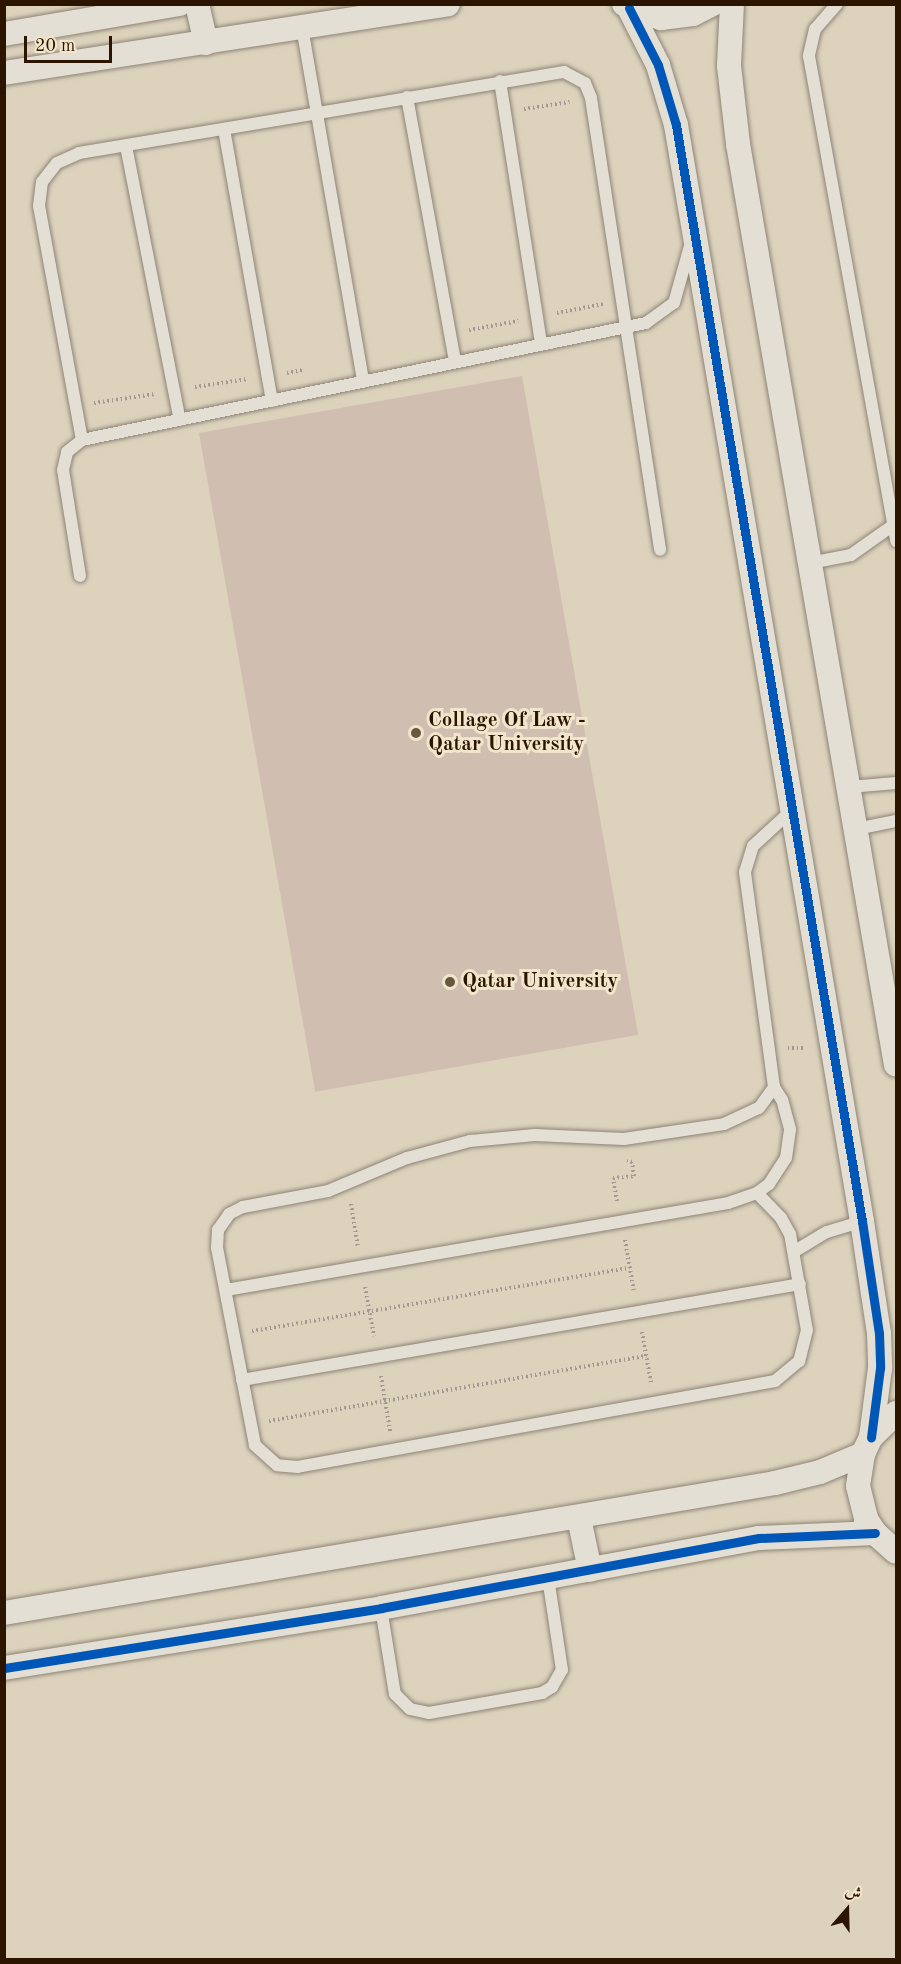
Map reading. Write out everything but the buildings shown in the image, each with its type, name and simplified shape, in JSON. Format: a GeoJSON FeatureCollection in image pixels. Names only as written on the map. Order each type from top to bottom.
{"type":"FeatureCollection","features":[{"type":"Feature","properties":{"kind":"street"},"geometry":{"type":"LineString","coordinates":[[4,34],[179,4]]}},
{"type":"Feature","properties":{"kind":"street"},"geometry":{"type":"LineString","coordinates":[[197,4],[206,43]]}},
{"type":"Feature","properties":{"kind":"street"},"geometry":{"type":"LineString","coordinates":[[4,73],[206,43],[300,16],[448,4]]}},
{"type":"Feature","properties":{"kind":"street"},"geometry":{"type":"LineString","coordinates":[[626,6],[653,16],[677,18],[713,4]]}},
{"type":"Feature","properties":{"kind":"street"},"geometry":{"type":"LineString","coordinates":[[732,4],[732,105],[897,1065]]}},
{"type":"Feature","properties":{"kind":"street"},"geometry":{"type":"LineString","coordinates":[[626,6],[658,65],[668,95],[792,810],[879,1333],[878,1391],[858,1478],[860,1503],[889,1548]]}},
{"type":"Feature","properties":{"kind":"street"},"geometry":{"type":"LineString","coordinates":[[4,1613],[579,1518],[798,1478],[867,1445],[897,1413]]}},
{"type":"Feature","properties":{"kind":"street"},"geometry":{"type":"LineString","coordinates":[[579,1518],[590,1570]]}},
{"type":"Feature","properties":{"kind":"street"},"geometry":{"type":"LineString","coordinates":[[4,1668],[381,1608],[759,1538],[889,1548]]}},
{"type":"Feature","properties":{"kind":"lane"},"geometry":{"type":"LineString","coordinates":[[837,4],[815,28],[809,56],[892,526],[897,541]]}},
{"type":"Feature","properties":{"kind":"lane"},"geometry":{"type":"LineString","coordinates":[[300,16],[320,112],[363,381]]}},
{"type":"Feature","properties":{"kind":"lane"},"geometry":{"type":"LineString","coordinates":[[82,440],[40,194],[49,171],[68,157],[500,81],[564,72],[585,83],[591,98],[660,550]]}},
{"type":"Feature","properties":{"kind":"lane"},"geometry":{"type":"LineString","coordinates":[[500,81],[541,344]]}},
{"type":"Feature","properties":{"kind":"lane"},"geometry":{"type":"LineString","coordinates":[[407,98],[455,362]]}},
{"type":"Feature","properties":{"kind":"lane"},"geometry":{"type":"LineString","coordinates":[[224,129],[272,401]]}},
{"type":"Feature","properties":{"kind":"lane"},"geometry":{"type":"LineString","coordinates":[[126,146],[180,420]]}},
{"type":"Feature","properties":{"kind":"lane"},"geometry":{"type":"LineString","coordinates":[[80,576],[63,470],[67,452],[82,440],[627,327],[657,318],[674,303],[693,233]]}},
{"type":"Feature","properties":{"kind":"lane"},"geometry":{"type":"LineString","coordinates":[[810,563],[851,555],[892,526]]}},
{"type":"Feature","properties":{"kind":"lane"},"geometry":{"type":"LineString","coordinates":[[849,788],[897,783]]}},
{"type":"Feature","properties":{"kind":"lane"},"geometry":{"type":"LineString","coordinates":[[225,1290],[728,1203],[757,1193],[779,1172],[789,1144],[788,1114],[774,1087],[745,872],[757,841],[792,810]]}},
{"type":"Feature","properties":{"kind":"lane"},"geometry":{"type":"LineString","coordinates":[[856,829],[897,821]]}},
{"type":"Feature","properties":{"kind":"lane"},"geometry":{"type":"LineString","coordinates":[[757,1193],[781,1218],[795,1251],[800,1284],[807,1341],[799,1360],[784,1376],[655,1403],[287,1467],[260,1453],[251,1425],[216,1239],[229,1214],[353,1182],[407,1158],[470,1141],[535,1135],[605,1139],[737,1121],[759,1108],[774,1087]]}},
{"type":"Feature","properties":{"kind":"lane"},"geometry":{"type":"LineString","coordinates":[[795,1251],[827,1232],[862,1221]]}},
{"type":"Feature","properties":{"kind":"lane"},"geometry":{"type":"LineString","coordinates":[[242,1380],[800,1284]]}},
{"type":"Feature","properties":{"kind":"lane"},"geometry":{"type":"LineString","coordinates":[[381,1608],[395,1694],[410,1710],[429,1713],[531,1695],[552,1687],[562,1670],[548,1577]]}},
{"type":"Feature","properties":{"kind":"path"},"geometry":{"type":"LineString","coordinates":[[505,112],[591,98]]}},
{"type":"Feature","properties":{"kind":"path"},"geometry":{"type":"LineString","coordinates":[[605,1139],[609,1157],[632,1162],[634,1176],[613,1179],[655,1403]]}},
{"type":"Feature","properties":{"kind":"path"},"geometry":{"type":"LineString","coordinates":[[353,1182],[360,1200],[350,1203],[394,1450]]}},
{"type":"Feature","properties":{"kind":"path"},"geometry":{"type":"LineString","coordinates":[[234,1335],[630,1268]]}},
{"type":"Feature","properties":{"kind":"path"},"geometry":{"type":"LineString","coordinates":[[251,1425],[646,1356]]}},
{"type":"Feature","properties":{"kind":"cycle path"},"geometry":{"type":"LineString","coordinates":[[629,8],[658,65],[676,125],[862,1221],[879,1333],[880,1368],[871,1437]]}},
{"type":"Feature","properties":{"kind":"cycle path"},"geometry":{"type":"LineString","coordinates":[[4,1668],[381,1608],[759,1538],[875,1533]]}},
{"type":"Feature","properties":{"kind":"place","name":"Collage Of Law - Qatar University"},"geometry":{"type":"Point","coordinates":[416,733]}},
{"type":"Feature","properties":{"kind":"place","name":"Qatar University"},"geometry":{"type":"Point","coordinates":[450,982]}}]}
